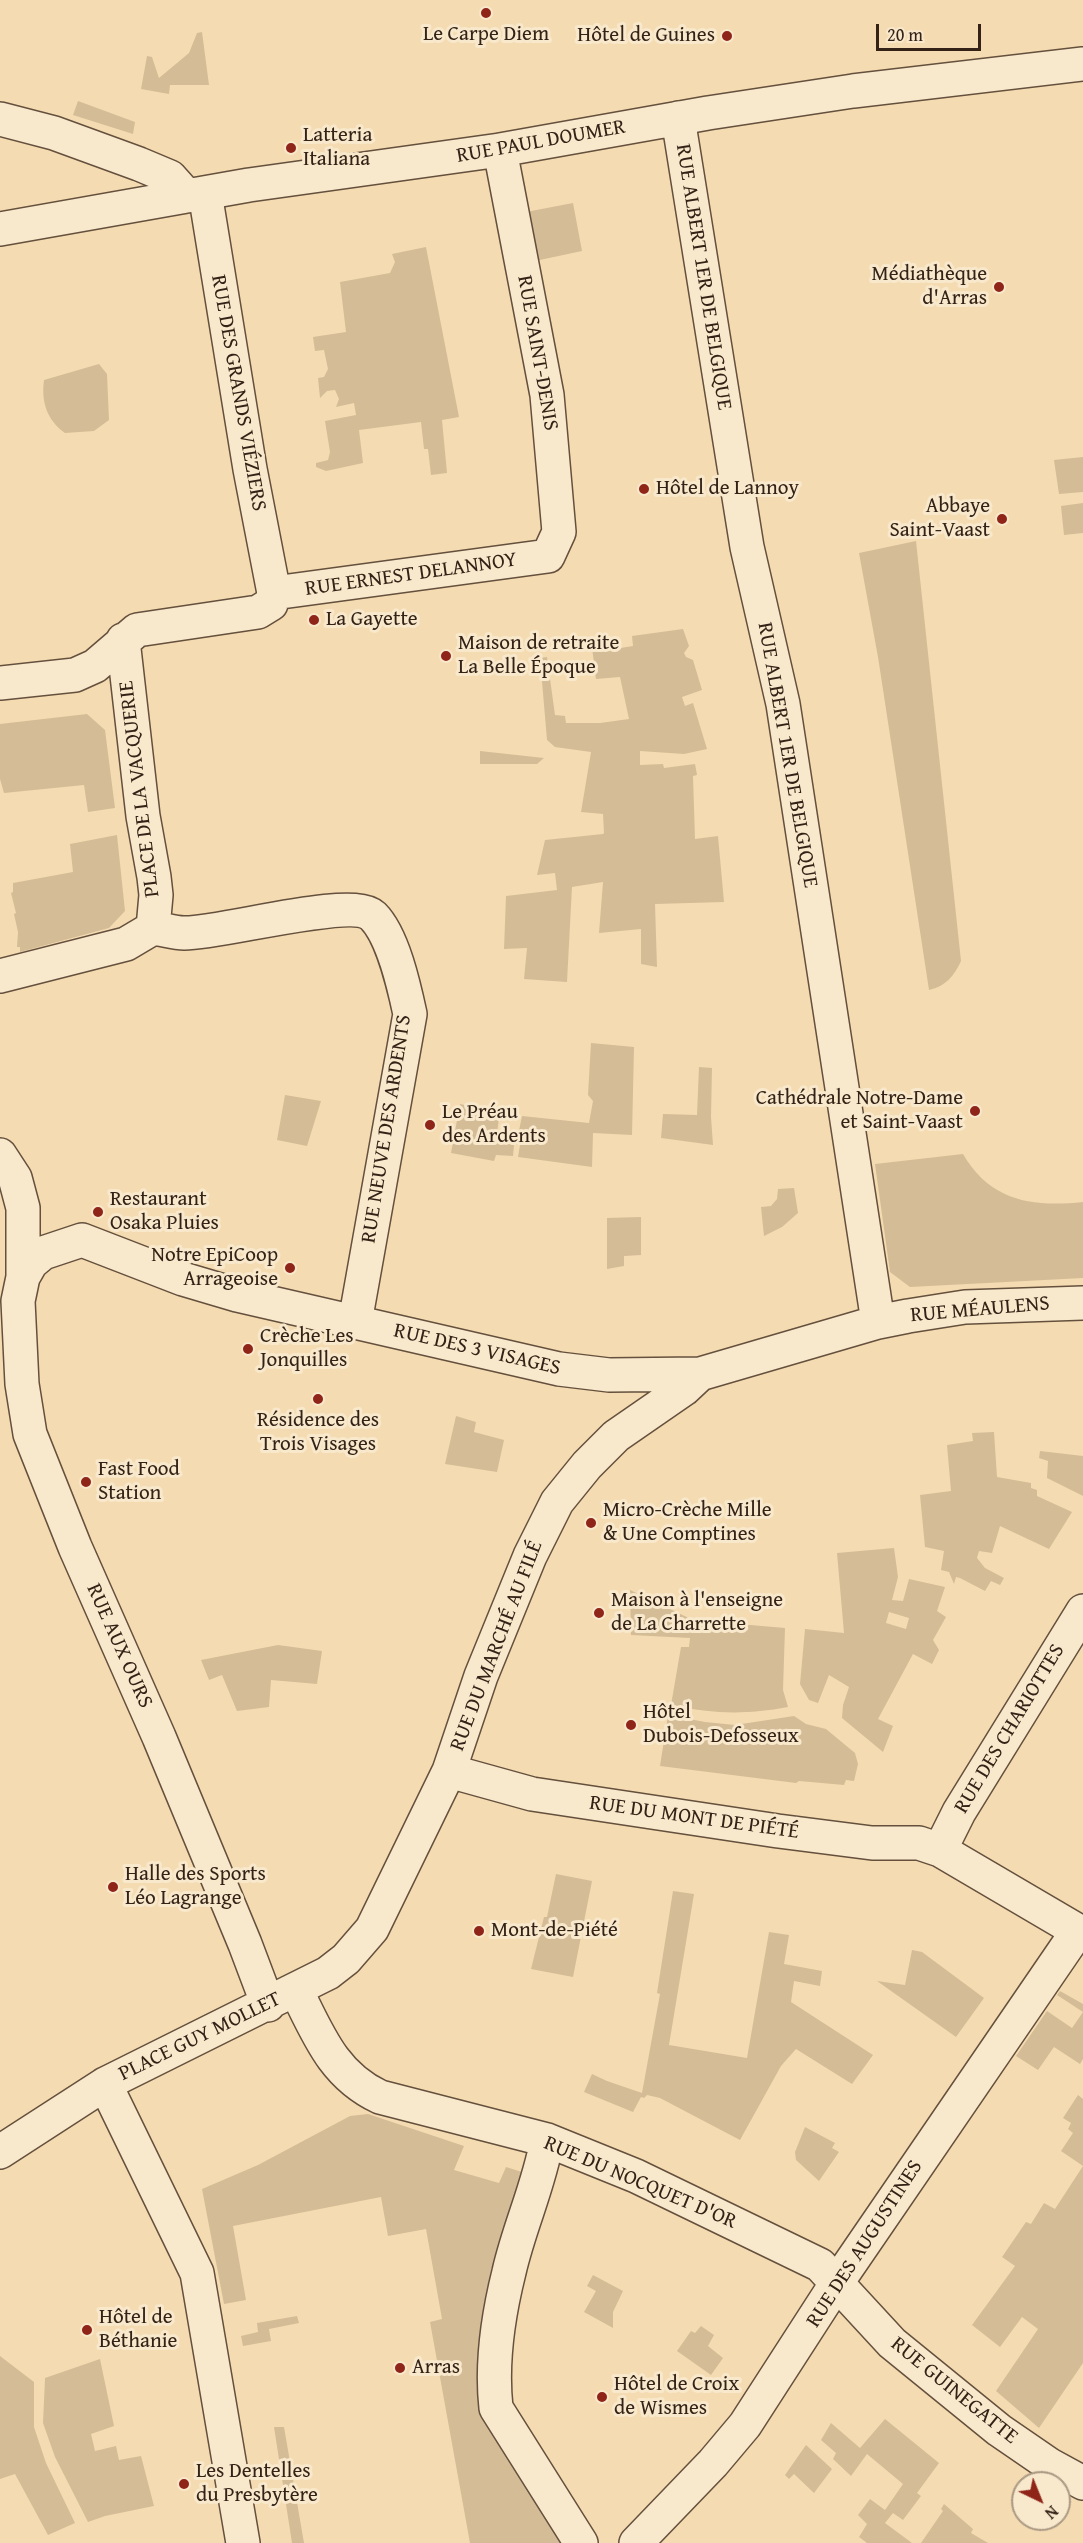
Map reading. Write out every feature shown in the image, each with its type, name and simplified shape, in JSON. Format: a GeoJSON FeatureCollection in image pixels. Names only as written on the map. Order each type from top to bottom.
{"type":"FeatureCollection","features":[{"type":"Feature","properties":{"kind":"street","name":"RUE PAUL DOUMER"},"geometry":{"type":"LineString","coordinates":[[0,229],[196,195],[500,150],[853,90],[1083,63]]}},
{"type":"Feature","properties":{"kind":"street","name":"RUE ALBERT 1ER DE BELGIQUE"},"geometry":{"type":"LineString","coordinates":[[678,118],[747,547],[783,704],[878,1322]]}},
{"type":"Feature","properties":{"kind":"street"},"geometry":{"type":"LineString","coordinates":[[0,119],[54,133],[140,164],[170,177],[196,195]]}},
{"type":"Feature","properties":{"kind":"street","name":"RUE SAINT-DENIS"},"geometry":{"type":"LineString","coordinates":[[500,150],[547,395],[560,532],[548,556]]}},
{"type":"Feature","properties":{"kind":"street","name":"RUE DES GRANDS VIÉZIERS"},"geometry":{"type":"LineString","coordinates":[[196,195],[274,593]]}},
{"type":"Feature","properties":{"kind":"street","name":"RUE ERNEST DELANNOY"},"geometry":{"type":"LineString","coordinates":[[274,593],[548,556]]}},
{"type":"Feature","properties":{"kind":"street"},"geometry":{"type":"LineString","coordinates":[[0,683],[75,675],[95,666],[136,630],[258,612],[271,604],[274,593]]}},
{"type":"Feature","properties":{"kind":"street","name":"PLACE DE LA VACQUERIE"},"geometry":{"type":"LineString","coordinates":[[123,640],[143,816],[156,895],[153,928],[184,933],[330,911],[364,910]]}},
{"type":"Feature","properties":{"kind":"street","name":"RUE NEUVE DES ARDENTS"},"geometry":{"type":"LineString","coordinates":[[355,1322],[410,1014],[384,930],[373,916],[364,910]]}},
{"type":"Feature","properties":{"kind":"street"},"geometry":{"type":"LineString","coordinates":[[0,976],[126,944],[153,928]]}},
{"type":"Feature","properties":{"kind":"street","name":"RUE AUX OURS"},"geometry":{"type":"LineString","coordinates":[[8,1167],[23,1208],[23,1277],[18,1300],[22,1384],[30,1434],[75,1547],[159,1737],[245,1944],[282,1998],[324,2045],[340,2070],[361,2088]]}},
{"type":"Feature","properties":{"kind":"street","name":"RUE DES 3 VISAGES"},"geometry":{"type":"LineString","coordinates":[[23,1277],[31,1263],[43,1253],[82,1240],[183,1279],[237,1294],[580,1373],[609,1375],[700,1374],[878,1322]]}},
{"type":"Feature","properties":{"kind":"street","name":"RUE MÉAULENS"},"geometry":{"type":"LineString","coordinates":[[878,1322],[966,1307],[1083,1303]]}},
{"type":"Feature","properties":{"kind":"street","name":"RUE DU MARCHÉ AU FILÉ"},"geometry":{"type":"LineString","coordinates":[[282,1998],[328,1973],[346,1959],[372,1929],[449,1771],[481,1676],[530,1556],[557,1502],[587,1465],[616,1436],[684,1389],[700,1374]]}},
{"type":"Feature","properties":{"kind":"street","name":"RUE DES CHARIOTTES"},"geometry":{"type":"LineString","coordinates":[[940,1850],[959,1812],[1083,1611]]}},
{"type":"Feature","properties":{"kind":"street","name":"RUE DU MONT DE PIÉTÉ"},"geometry":{"type":"LineString","coordinates":[[449,1771],[532,1794],[872,1843],[919,1843],[940,1850],[1080,1933]]}},
{"type":"Feature","properties":{"kind":"street","name":"RUE DES AUGUSTINES"},"geometry":{"type":"LineString","coordinates":[[644,2540],[745,2425],[836,2284],[1080,1933]]}},
{"type":"Feature","properties":{"kind":"street","name":"PLACE GUY MOLLET"},"geometry":{"type":"LineString","coordinates":[[0,2152],[105,2084],[282,1998]]}},
{"type":"Feature","properties":{"kind":"street","name":"PLACE GUY MOLLET"},"geometry":{"type":"LineString","coordinates":[[105,2084],[197,2273],[243,2543]]}},
{"type":"Feature","properties":{"kind":"street","name":"RUE DU NOCQUET D'OR"},"geometry":{"type":"LineString","coordinates":[[361,2088],[380,2097],[547,2140],[636,2176],[811,2260],[820,2265],[836,2284]]}},
{"type":"Feature","properties":{"kind":"street"},"geometry":{"type":"LineString","coordinates":[[547,2140],[541,2172],[509,2271],[496,2344],[495,2397],[496,2408],[581,2543]]}},
{"type":"Feature","properties":{"kind":"street","name":"RUE GUINEGATTE"},"geometry":{"type":"LineString","coordinates":[[836,2284],[892,2343],[990,2423],[1043,2461],[1083,2483]]}},
{"type":"Feature","properties":{"kind":"shaded area"},"geometry":{"type":"Polygon","coordinates":[[[202,32],[209,85],[170,85],[169,94],[141,89],[147,56],[152,57],[159,78],[189,53],[197,33],[202,32]]]}},
{"type":"Feature","properties":{"kind":"shaded area"},"geometry":{"type":"Polygon","coordinates":[[[78,101],[135,122],[133,134],[73,115],[78,101]]]}},
{"type":"Feature","properties":{"kind":"shaded area"},"geometry":{"type":"Polygon","coordinates":[[[573,203],[582,251],[535,261],[526,212],[573,203]]]}},
{"type":"Feature","properties":{"kind":"shaded area"},"geometry":{"type":"Polygon","coordinates":[[[426,247],[459,417],[442,420],[447,473],[431,475],[428,449],[424,449],[421,422],[359,430],[363,463],[326,471],[316,467],[316,463],[328,460],[330,452],[325,421],[356,415],[354,403],[336,407],[339,399],[335,390],[327,391],[320,398],[318,378],[324,377],[328,369],[324,350],[315,351],[313,337],[346,332],[340,282],[390,273],[395,262],[392,254],[426,247]]]}},
{"type":"Feature","properties":{"kind":"shaded area"},"geometry":{"type":"Polygon","coordinates":[[[99,364],[107,374],[109,420],[94,431],[65,433],[54,422],[47,410],[43,396],[44,380],[99,364]]]}},
{"type":"Feature","properties":{"kind":"shaded area"},"geometry":{"type":"Polygon","coordinates":[[[1083,457],[1083,492],[1059,494],[1054,460],[1083,457]]]}},
{"type":"Feature","properties":{"kind":"shaded area"},"geometry":{"type":"Polygon","coordinates":[[[1083,503],[1083,533],[1064,535],[1061,506],[1083,503]]]}},
{"type":"Feature","properties":{"kind":"shaded area"},"geometry":{"type":"Polygon","coordinates":[[[916,541],[961,961],[949,980],[929,990],[878,657],[859,553],[916,541]]]}},
{"type":"Feature","properties":{"kind":"shaded area"},"geometry":{"type":"Polygon","coordinates":[[[683,629],[689,646],[684,653],[686,657],[693,660],[702,690],[682,697],[685,706],[693,703],[707,749],[684,754],[640,751],[640,765],[663,764],[664,768],[695,764],[697,775],[693,776],[695,839],[718,836],[724,902],[655,904],[657,967],[641,964],[641,929],[599,933],[603,882],[572,887],[567,982],[524,979],[527,948],[504,949],[506,896],[557,890],[555,873],[537,875],[545,840],[604,833],[603,814],[581,812],[591,752],[555,747],[547,740],[540,658],[547,657],[555,715],[565,716],[566,723],[600,723],[629,719],[620,677],[596,679],[591,639],[601,639],[601,643],[612,642],[614,649],[633,646],[632,636],[683,629]]]}},
{"type":"Feature","properties":{"kind":"shaded area"},"geometry":{"type":"Polygon","coordinates":[[[87,714],[105,730],[115,808],[88,812],[84,785],[4,793],[0,779],[0,724],[87,714]]]}},
{"type":"Feature","properties":{"kind":"shaded area"},"geometry":{"type":"Polygon","coordinates":[[[480,751],[544,758],[537,764],[480,764],[480,751]]]}},
{"type":"Feature","properties":{"kind":"shaded area"},"geometry":{"type":"Polygon","coordinates":[[[117,835],[125,911],[109,928],[20,952],[20,947],[17,947],[18,932],[14,914],[16,913],[11,893],[13,883],[73,872],[70,844],[117,835]]]}},
{"type":"Feature","properties":{"kind":"shaded area"},"geometry":{"type":"Polygon","coordinates":[[[591,1043],[634,1047],[632,1135],[593,1133],[592,1167],[518,1157],[520,1145],[516,1145],[522,1116],[589,1123],[593,1101],[588,1095],[591,1043]]]}},
{"type":"Feature","properties":{"kind":"shaded area"},"geometry":{"type":"Polygon","coordinates":[[[699,1067],[712,1068],[713,1145],[661,1138],[663,1114],[697,1115],[699,1067]]]}},
{"type":"Feature","properties":{"kind":"shaded area"},"geometry":{"type":"Polygon","coordinates":[[[285,1095],[321,1101],[307,1146],[277,1140],[285,1095]]]}},
{"type":"Feature","properties":{"kind":"shaded area"},"geometry":{"type":"Polygon","coordinates":[[[460,1104],[484,1109],[483,1116],[499,1118],[496,1141],[514,1145],[513,1156],[496,1155],[494,1161],[451,1153],[460,1104]]]}},
{"type":"Feature","properties":{"kind":"shaded area"},"geometry":{"type":"Polygon","coordinates":[[[963,1154],[974,1170],[987,1182],[1000,1192],[1015,1198],[1047,1203],[1083,1202],[1083,1278],[910,1287],[890,1272],[875,1164],[963,1154]]]}},
{"type":"Feature","properties":{"kind":"shaded area"},"geometry":{"type":"Polygon","coordinates":[[[794,1188],[798,1213],[782,1227],[764,1236],[761,1207],[771,1206],[777,1199],[778,1189],[794,1188]]]}},
{"type":"Feature","properties":{"kind":"shaded area"},"geometry":{"type":"Polygon","coordinates":[[[641,1217],[641,1255],[624,1256],[624,1266],[607,1269],[607,1218],[641,1217]]]}},
{"type":"Feature","properties":{"kind":"shaded area"},"geometry":{"type":"Polygon","coordinates":[[[456,1416],[476,1422],[474,1432],[504,1440],[497,1472],[445,1464],[456,1416]]]}},
{"type":"Feature","properties":{"kind":"shaded area"},"geometry":{"type":"Polygon","coordinates":[[[994,1432],[997,1477],[1031,1483],[1031,1488],[1037,1490],[1037,1496],[1072,1512],[1049,1549],[1000,1526],[992,1553],[979,1551],[977,1558],[985,1568],[1004,1578],[1000,1585],[991,1581],[985,1591],[956,1577],[954,1584],[949,1572],[941,1570],[944,1551],[925,1547],[920,1495],[951,1491],[947,1445],[973,1441],[972,1433],[994,1432]]]}},
{"type":"Feature","properties":{"kind":"shaded area"},"geometry":{"type":"Polygon","coordinates":[[[1040,1451],[1083,1456],[1083,1496],[1047,1478],[1048,1461],[1039,1458],[1040,1451]]]}},
{"type":"Feature","properties":{"kind":"shaded area"},"geometry":{"type":"Polygon","coordinates":[[[894,1548],[898,1577],[892,1600],[903,1601],[909,1579],[945,1587],[937,1611],[946,1617],[933,1640],[939,1650],[932,1664],[913,1654],[878,1719],[893,1726],[883,1752],[842,1718],[843,1705],[849,1687],[829,1675],[818,1703],[809,1700],[800,1684],[805,1629],[844,1633],[837,1553],[894,1548]],[[889,1612],[886,1623],[906,1629],[909,1618],[889,1612]]]}},
{"type":"Feature","properties":{"kind":"shaded area"},"geometry":{"type":"Polygon","coordinates":[[[630,1590],[693,1620],[785,1628],[783,1690],[788,1707],[729,1712],[671,1705],[681,1647],[689,1647],[690,1638],[631,1635],[630,1590]]]}},
{"type":"Feature","properties":{"kind":"shaded area"},"geometry":{"type":"Polygon","coordinates":[[[278,1645],[322,1651],[317,1684],[271,1680],[269,1707],[237,1711],[222,1675],[209,1680],[201,1660],[278,1645]]]}},
{"type":"Feature","properties":{"kind":"shaded area"},"geometry":{"type":"Polygon","coordinates":[[[668,1715],[735,1725],[794,1716],[806,1724],[826,1729],[855,1753],[858,1764],[854,1781],[846,1780],[844,1785],[799,1781],[796,1783],[660,1766],[668,1715]]]}},
{"type":"Feature","properties":{"kind":"shaded area"},"geometry":{"type":"Polygon","coordinates":[[[556,1874],[592,1881],[573,1977],[531,1969],[544,1917],[547,1917],[556,1874]]]}},
{"type":"Feature","properties":{"kind":"shaded area"},"geometry":{"type":"Polygon","coordinates":[[[673,1891],[694,1894],[669,2045],[747,2058],[769,1932],[789,1935],[784,1964],[822,1971],[820,1986],[794,1981],[791,2002],[873,2055],[852,2084],[796,2049],[781,2066],[740,2140],[660,2098],[647,2095],[644,2098],[641,2097],[633,2112],[584,2092],[592,2074],[642,2093],[660,1994],[657,1993],[673,1891]]]}},
{"type":"Feature","properties":{"kind":"shaded area"},"geometry":{"type":"Polygon","coordinates":[[[912,1950],[922,1952],[984,1998],[956,2037],[877,1981],[905,1985],[912,1950]]]}},
{"type":"Feature","properties":{"kind":"shaded area"},"geometry":{"type":"Polygon","coordinates":[[[1060,1991],[1083,2004],[1083,2012],[1057,1995],[1060,1991]]]}},
{"type":"Feature","properties":{"kind":"shaded area"},"geometry":{"type":"Polygon","coordinates":[[[1047,2011],[1072,2028],[1083,2012],[1083,2059],[1080,2064],[1054,2047],[1038,2070],[1016,2056],[1047,2011]]]}},
{"type":"Feature","properties":{"kind":"shaded area"},"geometry":{"type":"Polygon","coordinates":[[[1078,2095],[1083,2099],[1083,2166],[1061,2151],[1073,2133],[1068,2129],[1071,2123],[1063,2118],[1078,2095]]]}},
{"type":"Feature","properties":{"kind":"shaded area"},"geometry":{"type":"Polygon","coordinates":[[[368,2114],[464,2146],[454,2170],[499,2183],[506,2167],[525,2173],[482,2330],[569,2543],[470,2543],[430,2322],[442,2319],[426,2229],[388,2236],[381,2197],[233,2226],[246,2300],[224,2304],[202,2189],[258,2165],[350,2116],[368,2114]]]}},
{"type":"Feature","properties":{"kind":"shaded area"},"geometry":{"type":"Polygon","coordinates":[[[805,2127],[835,2143],[832,2148],[839,2152],[819,2181],[796,2160],[795,2152],[805,2127]]]}},
{"type":"Feature","properties":{"kind":"shaded area"},"geometry":{"type":"Polygon","coordinates":[[[1083,2166],[1083,2363],[1039,2428],[996,2391],[1038,2329],[1022,2317],[1000,2347],[972,2325],[1015,2266],[1002,2257],[1026,2222],[1031,2224],[1044,2203],[1055,2209],[1083,2166]]]}},
{"type":"Feature","properties":{"kind":"shaded area"},"geometry":{"type":"Polygon","coordinates":[[[593,2275],[623,2291],[613,2312],[613,2328],[584,2312],[596,2291],[587,2286],[593,2275]]]}},
{"type":"Feature","properties":{"kind":"shaded area"},"geometry":{"type":"Polygon","coordinates":[[[297,2316],[299,2323],[269,2329],[271,2341],[243,2346],[241,2336],[258,2332],[257,2323],[297,2316]]]}},
{"type":"Feature","properties":{"kind":"shaded area"},"geometry":{"type":"Polygon","coordinates":[[[701,2326],[714,2335],[708,2346],[723,2358],[711,2375],[677,2351],[691,2331],[695,2333],[701,2326]]]}},
{"type":"Feature","properties":{"kind":"shaded area"},"geometry":{"type":"Polygon","coordinates":[[[0,2356],[34,2382],[34,2427],[46,2463],[75,2523],[48,2535],[15,2474],[0,2479],[0,2356]]]}},
{"type":"Feature","properties":{"kind":"shaded area"},"geometry":{"type":"Polygon","coordinates":[[[100,2359],[114,2426],[91,2434],[95,2451],[116,2446],[119,2460],[141,2456],[154,2506],[105,2516],[88,2522],[55,2457],[43,2423],[45,2378],[100,2359]]]}},
{"type":"Feature","properties":{"kind":"shaded area"},"geometry":{"type":"Polygon","coordinates":[[[885,2419],[939,2463],[917,2493],[921,2496],[903,2520],[893,2513],[885,2523],[912,2543],[867,2543],[859,2537],[867,2524],[858,2515],[870,2499],[885,2510],[903,2484],[867,2454],[851,2476],[833,2459],[836,2453],[821,2440],[831,2423],[860,2448],[885,2419]]]}},
{"type":"Feature","properties":{"kind":"shaded area"},"geometry":{"type":"Polygon","coordinates":[[[274,2427],[284,2427],[304,2543],[292,2543],[274,2427]]]}},
{"type":"Feature","properties":{"kind":"shaded area"},"geometry":{"type":"Polygon","coordinates":[[[806,2445],[832,2469],[814,2493],[794,2474],[789,2479],[785,2475],[806,2445]]]}},
{"type":"Feature","properties":{"kind":"shaded area"},"geometry":{"type":"Polygon","coordinates":[[[944,2504],[973,2529],[971,2533],[988,2543],[921,2543],[943,2511],[941,2509],[944,2504]]]}},
{"type":"Feature","properties":{"kind":"place","name":"Le Carpe Diem"},"geometry":{"type":"Point","coordinates":[486,13]}},
{"type":"Feature","properties":{"kind":"place","name":"Hôtel de Guines"},"geometry":{"type":"Point","coordinates":[727,36]}},
{"type":"Feature","properties":{"kind":"place","name":"Latteria Italiana"},"geometry":{"type":"Point","coordinates":[291,148]}},
{"type":"Feature","properties":{"kind":"place","name":"Médiathèque d'Arras"},"geometry":{"type":"Point","coordinates":[999,287]}},
{"type":"Feature","properties":{"kind":"place","name":"Hôtel de Lannoy"},"geometry":{"type":"Point","coordinates":[644,489]}},
{"type":"Feature","properties":{"kind":"place","name":"Abbaye Saint-Vaast"},"geometry":{"type":"Point","coordinates":[1002,519]}},
{"type":"Feature","properties":{"kind":"place","name":"La Gayette"},"geometry":{"type":"Point","coordinates":[314,620]}},
{"type":"Feature","properties":{"kind":"place","name":"Maison de retraite La Belle Époque"},"geometry":{"type":"Point","coordinates":[446,656]}},
{"type":"Feature","properties":{"kind":"place","name":"Cathédrale Notre-Dame et Saint-Vaast"},"geometry":{"type":"Point","coordinates":[975,1111]}},
{"type":"Feature","properties":{"kind":"place","name":"Le Préau des Ardents"},"geometry":{"type":"Point","coordinates":[430,1125]}},
{"type":"Feature","properties":{"kind":"place","name":"Restaurant Osaka Pluies"},"geometry":{"type":"Point","coordinates":[98,1212]}},
{"type":"Feature","properties":{"kind":"place","name":"Notre EpiCoop Arrageoise"},"geometry":{"type":"Point","coordinates":[290,1268]}},
{"type":"Feature","properties":{"kind":"place","name":"Crèche Les Jonquilles"},"geometry":{"type":"Point","coordinates":[248,1349]}},
{"type":"Feature","properties":{"kind":"place","name":"Résidence des Trois Visages"},"geometry":{"type":"Point","coordinates":[318,1399]}},
{"type":"Feature","properties":{"kind":"place","name":"Fast Food Station"},"geometry":{"type":"Point","coordinates":[86,1482]}},
{"type":"Feature","properties":{"kind":"place","name":"Micro-Crèche Mille & Une Comptines"},"geometry":{"type":"Point","coordinates":[591,1523]}},
{"type":"Feature","properties":{"kind":"place","name":"Maison à l'enseigne de La Charrette"},"geometry":{"type":"Point","coordinates":[599,1613]}},
{"type":"Feature","properties":{"kind":"place","name":"Hôtel Dubois-Defosseux"},"geometry":{"type":"Point","coordinates":[631,1725]}},
{"type":"Feature","properties":{"kind":"place","name":"Halle des Sports Léo Lagrange"},"geometry":{"type":"Point","coordinates":[113,1887]}},
{"type":"Feature","properties":{"kind":"place","name":"Mont-de-Piété"},"geometry":{"type":"Point","coordinates":[479,1931]}},
{"type":"Feature","properties":{"kind":"place","name":"Hôtel de Béthanie"},"geometry":{"type":"Point","coordinates":[87,2330]}},
{"type":"Feature","properties":{"kind":"place","name":"Arras"},"geometry":{"type":"Point","coordinates":[400,2368]}},
{"type":"Feature","properties":{"kind":"place","name":"Hôtel de Croix de Wismes"},"geometry":{"type":"Point","coordinates":[602,2397]}},
{"type":"Feature","properties":{"kind":"place","name":"Les Dentelles du Presbytère"},"geometry":{"type":"Point","coordinates":[184,2484]}}]}
